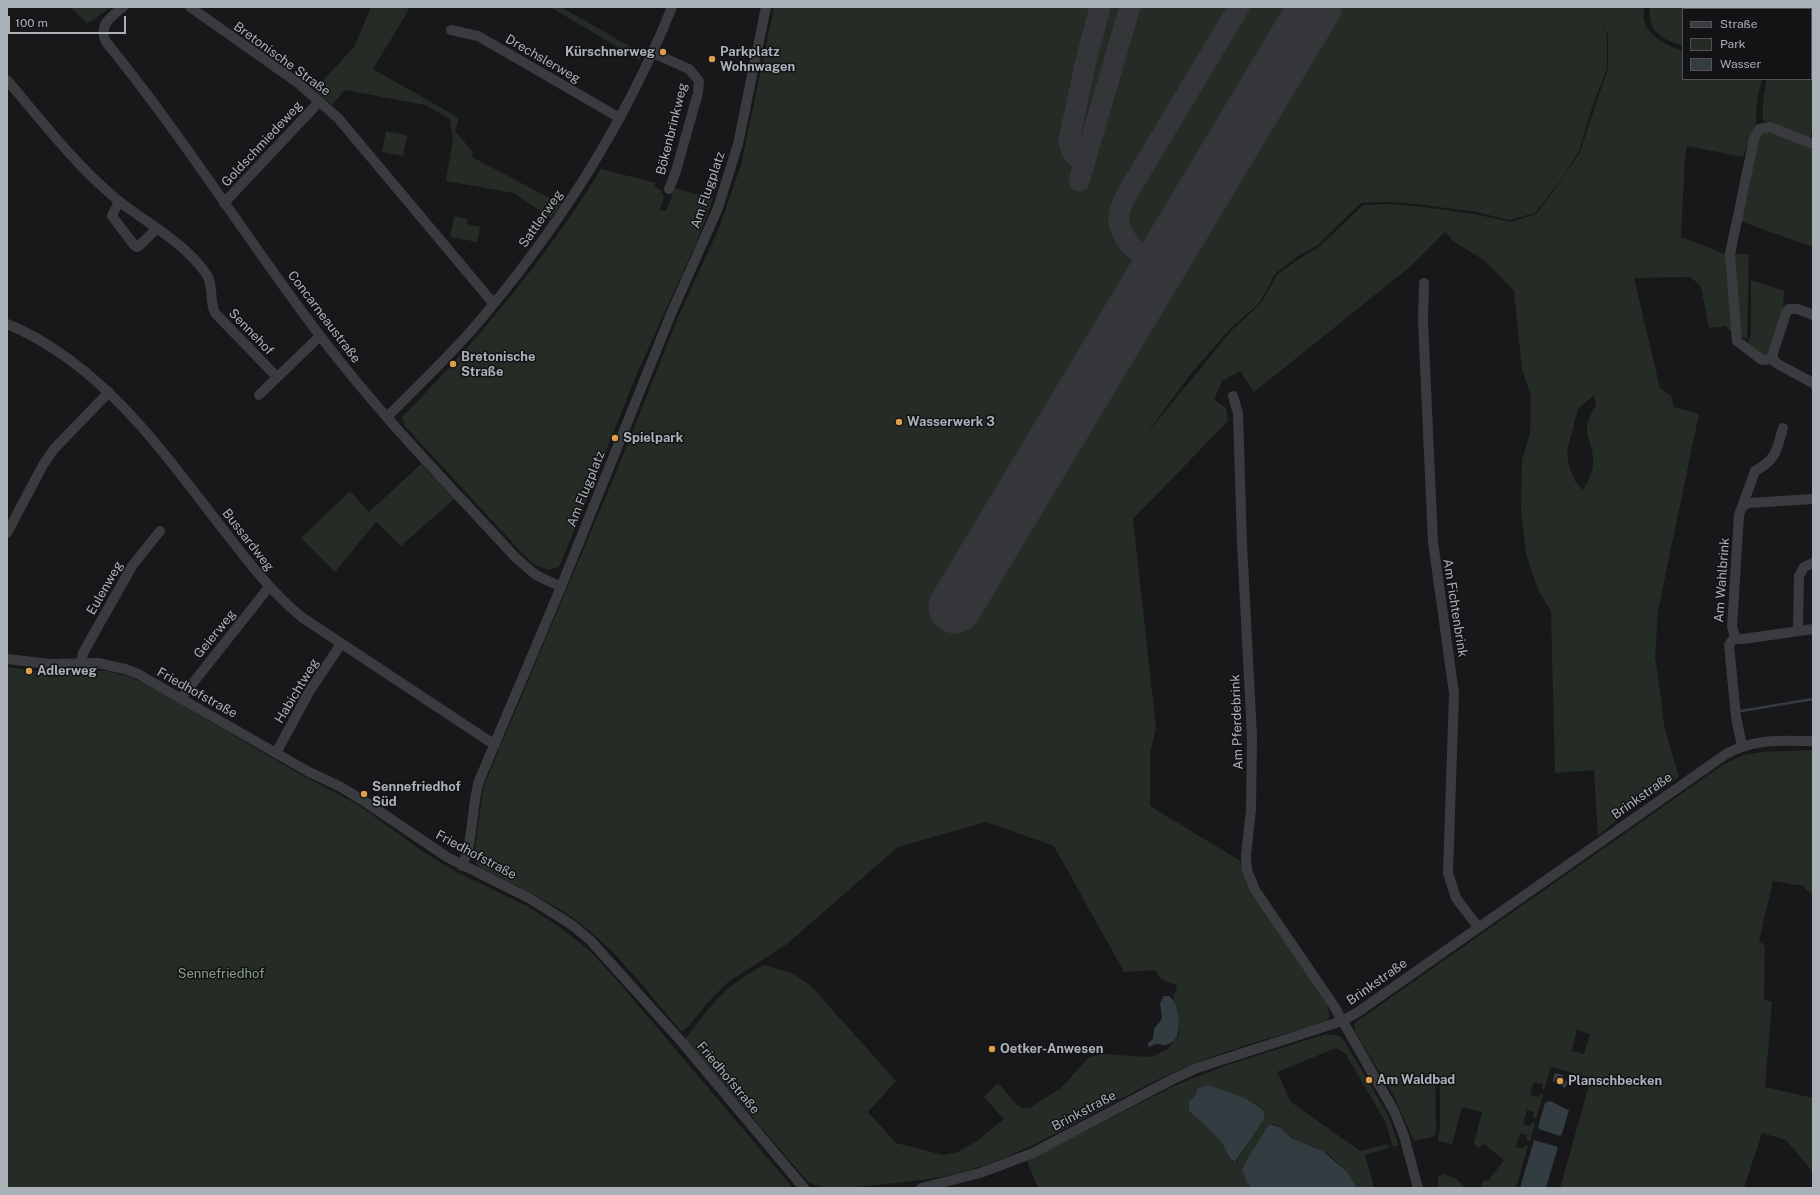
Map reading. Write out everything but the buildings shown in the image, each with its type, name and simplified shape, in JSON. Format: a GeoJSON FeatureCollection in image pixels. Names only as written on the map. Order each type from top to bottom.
{"type":"FeatureCollection","features":[{"type":"Feature","properties":{"kind":"street","name":"Concarneaustraße"},"geometry":{"type":"LineString","coordinates":[[123,7],[110,17],[105,24],[103,36],[106,42],[139,83],[320,336],[388,416],[523,565],[542,579],[561,587]]}},
{"type":"Feature","properties":{"kind":"street","name":"Bretonische Straße"},"geometry":{"type":"LineString","coordinates":[[190,7],[298,84],[343,122],[493,303]]}},
{"type":"Feature","properties":{"kind":"street","name":"Sattlerweg"},"geometry":{"type":"LineString","coordinates":[[388,416],[446,358],[493,303],[561,214],[620,118],[652,53],[672,7]]}},
{"type":"Feature","properties":{"kind":"street","name":"Am Flugplatz"},"geometry":{"type":"LineString","coordinates":[[462,866],[467,853],[476,792],[561,587],[658,344],[718,208],[738,144],[766,7]]}},
{"type":"Feature","properties":{"kind":"street","name":"Drechslerweg"},"geometry":{"type":"LineString","coordinates":[[451,30],[478,36],[620,118]]}},
{"type":"Feature","properties":{"kind":"street","name":"Bökenbrinkweg"},"geometry":{"type":"LineString","coordinates":[[652,53],[689,69],[699,81],[696,100],[670,189]]}},
{"type":"Feature","properties":{"kind":"street","name":"Sennehof"},"geometry":{"type":"LineString","coordinates":[[7,80],[88,171],[119,201],[179,245],[206,274],[211,287],[212,307],[215,313],[277,377]]}},
{"type":"Feature","properties":{"kind":"street","name":"Goldschmiedeweg"},"geometry":{"type":"LineString","coordinates":[[224,203],[319,102]]}},
{"type":"Feature","properties":{"kind":"street"},"geometry":{"type":"LineString","coordinates":[[1813,144],[1770,127],[1759,129],[1754,138],[1730,254],[1737,341],[1762,360],[1773,359],[1813,383]]}},
{"type":"Feature","properties":{"kind":"street"},"geometry":{"type":"LineString","coordinates":[[119,201],[112,216],[134,245],[140,245],[157,228]]}},
{"type":"Feature","properties":{"kind":"street","name":"Am Fichtenbrink"},"geometry":{"type":"LineString","coordinates":[[1424,283],[1424,328],[1433,542],[1454,693],[1448,873],[1456,898],[1478,927]]}},
{"type":"Feature","properties":{"kind":"street"},"geometry":{"type":"LineString","coordinates":[[1773,359],[1775,346],[1786,312],[1789,309],[1798,309],[1813,315]]}},
{"type":"Feature","properties":{"kind":"street","name":"Bussardweg"},"geometry":{"type":"LineString","coordinates":[[7,324],[38,339],[63,355],[109,392],[139,422],[269,587],[285,604],[341,644],[495,745]]}},
{"type":"Feature","properties":{"kind":"street"},"geometry":{"type":"LineString","coordinates":[[259,395],[320,336]]}},
{"type":"Feature","properties":{"kind":"street"},"geometry":{"type":"LineString","coordinates":[[7,533],[43,465],[54,449],[109,392]]}},
{"type":"Feature","properties":{"kind":"street","name":"Am Pferdebrink"},"geometry":{"type":"LineString","coordinates":[[1233,396],[1237,406],[1238,420],[1242,552],[1252,736],[1251,810],[1246,855],[1247,870],[1255,890],[1342,1021]]}},
{"type":"Feature","properties":{"kind":"street","name":"Am Wahlbrink"},"geometry":{"type":"LineString","coordinates":[[1742,746],[1736,717],[1729,645],[1735,636],[1732,627],[1739,523],[1741,509],[1744,505],[1747,490],[1755,471],[1768,464],[1776,454],[1783,428]]}},
{"type":"Feature","properties":{"kind":"street"},"geometry":{"type":"LineString","coordinates":[[1744,505],[1749,503],[1813,499]]}},
{"type":"Feature","properties":{"kind":"street","name":"Eulenweg"},"geometry":{"type":"LineString","coordinates":[[81,663],[83,653],[132,566],[160,531]]}},
{"type":"Feature","properties":{"kind":"street"},"geometry":{"type":"LineString","coordinates":[[1798,631],[1799,576],[1804,567],[1813,563]]}},
{"type":"Feature","properties":{"kind":"street","name":"Geierweg"},"geometry":{"type":"LineString","coordinates":[[181,698],[269,587]]}},
{"type":"Feature","properties":{"kind":"street"},"geometry":{"type":"LineString","coordinates":[[1735,636],[1743,639],[1813,629]]}},
{"type":"Feature","properties":{"kind":"street","name":"Habichtweg"},"geometry":{"type":"LineString","coordinates":[[276,753],[309,692],[341,644]]}},
{"type":"Feature","properties":{"kind":"street","name":"Friedhofstraße"},"geometry":{"type":"LineString","coordinates":[[7,660],[35,663],[98,663],[125,669],[181,698],[308,772],[360,799],[426,844],[462,866],[529,898],[557,915],[590,940],[680,1040],[804,1188]]}},
{"type":"Feature","properties":{"kind":"street","name":"Brinkstraße"},"geometry":{"type":"LineString","coordinates":[[921,1188],[980,1174],[1033,1153],[1173,1079],[1197,1068],[1342,1021],[1692,777],[1742,746],[1768,741],[1813,740]]}},
{"type":"Feature","properties":{"kind":"street"},"geometry":{"type":"LineString","coordinates":[[1342,1021],[1400,1125],[1418,1188]]}},
{"type":"Feature","properties":{"kind":"green space"},"geometry":{"type":"Polygon","coordinates":[[[70,7],[111,7],[87,23],[70,7]]]}},
{"type":"Feature","properties":{"kind":"green space"},"geometry":{"type":"Polygon","coordinates":[[[371,7],[409,7],[373,69],[459,118],[455,131],[473,152],[472,157],[561,204],[551,218],[514,193],[446,181],[453,139],[450,119],[425,105],[345,90],[332,105],[314,90],[354,47],[371,7]]]}},
{"type":"Feature","properties":{"kind":"green space"},"geometry":{"type":"Polygon","coordinates":[[[550,7],[561,7],[643,54],[639,60],[550,7]]]}},
{"type":"Feature","properties":{"kind":"green space"},"geometry":{"type":"Polygon","coordinates":[[[774,7],[1644,7],[1644,21],[1648,29],[1656,38],[1682,51],[1682,80],[1762,80],[1757,100],[1756,122],[1743,157],[1687,146],[1685,157],[1681,237],[1725,254],[1749,254],[1747,339],[1729,330],[1726,326],[1709,328],[1701,287],[1691,277],[1634,278],[1660,388],[1671,396],[1674,407],[1699,414],[1658,611],[1655,656],[1665,730],[1679,777],[1619,818],[1598,836],[1594,770],[1555,773],[1551,612],[1537,587],[1526,554],[1521,510],[1522,459],[1530,434],[1531,396],[1522,369],[1514,291],[1485,261],[1452,240],[1445,232],[1411,266],[1254,392],[1240,371],[1222,381],[1214,400],[1226,408],[1228,421],[1133,519],[1156,728],[1150,753],[1150,806],[1242,862],[1253,894],[1328,1006],[1329,1018],[1325,1022],[1208,1058],[1170,1074],[1045,1139],[993,1162],[966,1171],[921,1180],[850,1188],[824,1187],[808,1182],[685,1039],[711,1006],[729,988],[751,972],[765,965],[794,974],[811,986],[896,1081],[868,1112],[896,1143],[943,1155],[958,1152],[977,1141],[1004,1119],[984,1097],[998,1083],[1017,1105],[1022,1108],[1030,1108],[1061,1088],[1089,1057],[1103,1054],[1147,1057],[1154,1056],[1168,1049],[1179,1034],[1177,1007],[1173,996],[1177,989],[1176,984],[1169,983],[1159,977],[1156,970],[1124,972],[1054,846],[986,822],[898,847],[787,944],[728,982],[707,1003],[689,1026],[682,1032],[628,968],[592,933],[566,913],[479,867],[476,863],[474,854],[485,783],[624,453],[679,315],[719,228],[741,165],[774,7]],[[1600,21],[1607,35],[1607,68],[1593,105],[1579,151],[1561,180],[1535,213],[1509,220],[1476,212],[1416,204],[1389,202],[1361,203],[1318,245],[1298,256],[1275,274],[1260,302],[1228,331],[1190,375],[1144,437],[1231,331],[1261,303],[1277,275],[1300,258],[1319,247],[1363,205],[1390,204],[1416,206],[1474,214],[1511,222],[1536,214],[1561,181],[1580,152],[1608,68],[1608,35],[1600,21]],[[1594,395],[1578,409],[1567,451],[1569,466],[1575,481],[1583,490],[1590,477],[1593,467],[1593,454],[1587,429],[1590,415],[1596,406],[1594,395]]]}},
{"type":"Feature","properties":{"kind":"green space"},"geometry":{"type":"Polygon","coordinates":[[[1650,7],[1813,7],[1813,30],[1812,8],[1682,8],[1682,46],[1662,37],[1651,23],[1650,7]]]}},
{"type":"Feature","properties":{"kind":"green space"},"geometry":{"type":"Polygon","coordinates":[[[1813,34],[1813,127],[1810,139],[1763,120],[1763,100],[1767,80],[1812,80],[1813,34]]]}},
{"type":"Feature","properties":{"kind":"green space"},"geometry":{"type":"Polygon","coordinates":[[[1770,130],[1813,147],[1813,247],[1740,221],[1757,137],[1762,132],[1770,130]]]}},
{"type":"Feature","properties":{"kind":"green space"},"geometry":{"type":"Polygon","coordinates":[[[386,131],[407,135],[403,156],[382,152],[386,131]]]}},
{"type":"Feature","properties":{"kind":"green space"},"geometry":{"type":"Polygon","coordinates":[[[601,169],[656,183],[654,187],[661,190],[664,197],[660,210],[666,211],[675,188],[713,199],[698,239],[638,371],[561,563],[558,567],[549,570],[535,565],[520,551],[405,426],[402,417],[457,359],[509,299],[557,235],[601,169]]]}},
{"type":"Feature","properties":{"kind":"green space"},"geometry":{"type":"Polygon","coordinates":[[[454,216],[468,219],[467,224],[480,227],[477,242],[450,237],[454,216]]]}},
{"type":"Feature","properties":{"kind":"green space"},"geometry":{"type":"Polygon","coordinates":[[[1751,280],[1784,291],[1783,310],[1770,353],[1764,357],[1748,344],[1751,334],[1751,280]]]}},
{"type":"Feature","properties":{"kind":"green space"},"geometry":{"type":"Polygon","coordinates":[[[421,464],[454,499],[401,546],[376,522],[335,572],[301,538],[350,491],[369,512],[421,464]]]}},
{"type":"Feature","properties":{"kind":"green space","name":"Sennefriedhof"},"geometry":{"type":"Polygon","coordinates":[[[7,667],[41,672],[74,670],[107,671],[127,676],[148,685],[296,772],[357,804],[425,853],[458,873],[527,906],[560,927],[591,952],[621,985],[793,1188],[7,1188],[7,667]]]}},
{"type":"Feature","properties":{"kind":"green space"},"geometry":{"type":"Polygon","coordinates":[[[1813,750],[1813,896],[1803,886],[1773,881],[1759,941],[1765,946],[1764,1000],[1772,1002],[1765,1087],[1813,1098],[1813,1172],[1786,1140],[1762,1133],[1744,1188],[1560,1188],[1591,1078],[1551,1067],[1544,1089],[1542,1088],[1543,1084],[1534,1082],[1530,1095],[1539,1097],[1540,1094],[1543,1095],[1536,1118],[1533,1117],[1534,1112],[1527,1110],[1523,1124],[1530,1126],[1532,1122],[1535,1123],[1530,1141],[1526,1140],[1527,1135],[1520,1133],[1516,1147],[1523,1149],[1525,1145],[1528,1146],[1516,1188],[1482,1188],[1481,1185],[1484,1180],[1488,1181],[1504,1160],[1485,1145],[1483,1144],[1479,1148],[1474,1144],[1482,1112],[1462,1107],[1452,1144],[1438,1141],[1440,1127],[1440,1078],[1437,1076],[1435,1081],[1435,1136],[1414,1141],[1394,1096],[1355,1032],[1354,1025],[1356,1022],[1724,764],[1744,755],[1761,752],[1813,750]],[[1577,1030],[1572,1051],[1584,1054],[1590,1034],[1577,1030]]]}},
{"type":"Feature","properties":{"kind":"green space"},"geometry":{"type":"Polygon","coordinates":[[[1326,1034],[1339,1036],[1345,1042],[1388,1115],[1399,1145],[1393,1147],[1386,1123],[1345,1053],[1336,1048],[1277,1072],[1291,1102],[1360,1151],[1388,1144],[1389,1148],[1365,1155],[1374,1188],[1357,1188],[1346,1172],[1332,1157],[1318,1148],[1292,1138],[1279,1126],[1269,1124],[1251,1153],[1247,1183],[1253,1188],[1038,1188],[1027,1161],[1176,1085],[1224,1066],[1326,1034]],[[1197,1094],[1191,1098],[1197,1119],[1207,1126],[1221,1141],[1233,1162],[1237,1161],[1264,1114],[1263,1109],[1197,1094]]]}},
{"type":"Feature","properties":{"kind":"green space"},"geometry":{"type":"Polygon","coordinates":[[[1444,1174],[1456,1179],[1466,1188],[1438,1188],[1438,1176],[1444,1174]]]}},
{"type":"Feature","properties":{"kind":"water"},"geometry":{"type":"Polygon","coordinates":[[[1164,996],[1169,996],[1175,1002],[1179,1020],[1178,1033],[1172,1043],[1165,1045],[1156,1044],[1148,1047],[1148,1043],[1153,1039],[1154,1029],[1162,1019],[1160,1003],[1164,996]]]}},
{"type":"Feature","properties":{"kind":"water","name":"Planschbecken"},"geometry":{"type":"Polygon","coordinates":[[[1556,1073],[1563,1075],[1564,1079],[1568,1082],[1565,1088],[1553,1081],[1554,1074],[1556,1073]]]}},
{"type":"Feature","properties":{"kind":"water"},"geometry":{"type":"Polygon","coordinates":[[[1208,1085],[1245,1098],[1264,1111],[1264,1119],[1235,1162],[1231,1159],[1223,1144],[1189,1111],[1189,1101],[1196,1094],[1197,1089],[1208,1085]]]}},
{"type":"Feature","properties":{"kind":"water"},"geometry":{"type":"Polygon","coordinates":[[[1549,1101],[1569,1110],[1562,1134],[1560,1136],[1539,1129],[1538,1127],[1545,1103],[1549,1101]]]}},
{"type":"Feature","properties":{"kind":"water"},"geometry":{"type":"Polygon","coordinates":[[[1269,1124],[1280,1127],[1291,1138],[1323,1151],[1347,1172],[1357,1188],[1253,1188],[1247,1183],[1242,1170],[1269,1124]]]}},
{"type":"Feature","properties":{"kind":"water"},"geometry":{"type":"Polygon","coordinates":[[[1534,1140],[1558,1147],[1546,1188],[1520,1188],[1534,1140]]]}},
{"type":"Feature","properties":{"kind":"waterway"},"geometry":{"type":"LineString","coordinates":[[1741,711],[1813,699]]}},
{"type":"Feature","properties":{"kind":"taxiway"},"geometry":{"type":"LineString","coordinates":[[1084,161],[1074,154],[1069,141],[1085,65],[1100,7]]}},
{"type":"Feature","properties":{"kind":"taxiway"},"geometry":{"type":"LineString","coordinates":[[1079,181],[1130,7]]}},
{"type":"Feature","properties":{"kind":"taxiway"},"geometry":{"type":"LineString","coordinates":[[1169,250],[1160,255],[1151,256],[1142,254],[1134,248],[1123,233],[1120,224],[1120,209],[1127,194],[1239,7]]}},
{"type":"Feature","properties":{"kind":"runway"},"geometry":{"type":"LineString","coordinates":[[955,607],[1315,7]]}},
{"type":"Feature","properties":{"kind":"place","name":"Kürschnerweg"},"geometry":{"type":"Point","coordinates":[663,52]}},
{"type":"Feature","properties":{"kind":"place","name":"Parkplatz Wohnwagen"},"geometry":{"type":"Point","coordinates":[712,59]}},
{"type":"Feature","properties":{"kind":"place","name":"Bretonische Straße"},"geometry":{"type":"Point","coordinates":[453,364]}},
{"type":"Feature","properties":{"kind":"place","name":"Wasserwerk 3"},"geometry":{"type":"Point","coordinates":[899,422]}},
{"type":"Feature","properties":{"kind":"place","name":"Spielpark"},"geometry":{"type":"Point","coordinates":[615,438]}},
{"type":"Feature","properties":{"kind":"place","name":"Adlerweg"},"geometry":{"type":"Point","coordinates":[29,671]}},
{"type":"Feature","properties":{"kind":"place","name":"Sennefriedhof Süd"},"geometry":{"type":"Point","coordinates":[364,794]}},
{"type":"Feature","properties":{"kind":"place","name":"Oetker-Anwesen"},"geometry":{"type":"Point","coordinates":[992,1049]}},
{"type":"Feature","properties":{"kind":"place","name":"Am Waldbad"},"geometry":{"type":"Point","coordinates":[1369,1080]}},
{"type":"Feature","properties":{"kind":"place","name":"Planschbecken"},"geometry":{"type":"Point","coordinates":[1560,1081]}}]}
